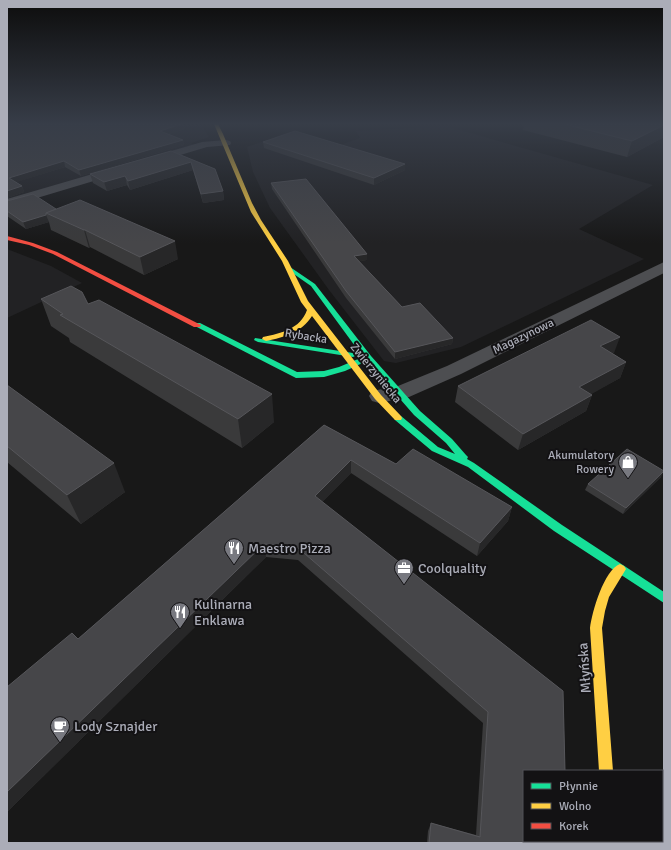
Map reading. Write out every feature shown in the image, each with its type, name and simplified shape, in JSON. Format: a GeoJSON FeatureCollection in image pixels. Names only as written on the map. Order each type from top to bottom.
{"type":"FeatureCollection","features":[{"type":"Feature","properties":{"kind":"street"},"geometry":{"type":"LineString","coordinates":[[7,203],[140,164]]}},
{"type":"Feature","properties":{"kind":"street","name":"Zwierzyniecka"},"geometry":{"type":"LineString","coordinates":[[234,164],[249,203],[260,224],[290,269],[297,288],[311,309],[378,397],[401,421],[435,449],[471,465],[558,528],[664,598]]}},
{"type":"Feature","properties":{"kind":"street","name":"Rybacka"},"geometry":{"type":"LineString","coordinates":[[7,238],[42,248],[296,375],[306,376],[324,374],[368,358]]}},
{"type":"Feature","properties":{"kind":"street","name":"Magazynowa"},"geometry":{"type":"LineString","coordinates":[[378,397],[399,393],[454,370],[664,267]]}},
{"type":"Feature","properties":{"kind":"street","name":"Zwierzyniecka"},"geometry":{"type":"LineString","coordinates":[[290,269],[313,285],[368,358],[417,413],[450,441],[471,465]]}},
{"type":"Feature","properties":{"kind":"street","name":"Rybacka"},"geometry":{"type":"LineString","coordinates":[[230,341],[258,340],[275,337],[301,327],[310,317],[311,309]]}},
{"type":"Feature","properties":{"kind":"street","name":"Rybacka"},"geometry":{"type":"LineString","coordinates":[[258,340],[368,358]]}},
{"type":"Feature","properties":{"kind":"street","name":"Młyńska"},"geometry":{"type":"LineString","coordinates":[[606,770],[596,628],[598,608],[607,586],[620,569]]}},
{"type":"Feature","properties":{"kind":"shaded area"},"geometry":{"type":"Polygon","coordinates":[[[7,164],[134,164],[7,200],[7,164]]]}},
{"type":"Feature","properties":{"kind":"shaded area"},"geometry":{"type":"Polygon","coordinates":[[[251,164],[578,164],[653,185],[579,229],[644,259],[461,347],[396,363],[384,361],[329,290],[270,208],[253,172],[251,164]]]}},
{"type":"Feature","properties":{"kind":"shaded area"},"geometry":{"type":"Polygon","coordinates":[[[7,249],[51,266],[82,283],[7,318],[7,249]]]}},
{"type":"Feature","properties":{"kind":"building"},"geometry":{"type":"Polygon","coordinates":[[[7,164],[55,164],[9,178],[22,186],[7,191],[7,164]]]}},
{"type":"Feature","properties":{"kind":"building"},"geometry":{"type":"Polygon","coordinates":[[[68,164],[101,164],[79,170],[68,164]]]}},
{"type":"Feature","properties":{"kind":"building"},"geometry":{"type":"Polygon","coordinates":[[[126,164],[185,164],[128,181],[125,176],[104,182],[90,174],[126,164]]]}},
{"type":"Feature","properties":{"kind":"building"},"geometry":{"type":"Polygon","coordinates":[[[192,164],[202,164],[215,169],[223,191],[201,194],[192,164]]]}},
{"type":"Feature","properties":{"kind":"building"},"geometry":{"type":"Polygon","coordinates":[[[330,164],[405,164],[374,178],[330,164]]]}},
{"type":"Feature","properties":{"kind":"building"},"geometry":{"type":"Polygon","coordinates":[[[306,179],[367,254],[354,256],[402,307],[420,303],[453,338],[395,352],[346,291],[271,183],[306,179]]]}},
{"type":"Feature","properties":{"kind":"building"},"geometry":{"type":"Polygon","coordinates":[[[33,194],[56,209],[46,213],[46,215],[23,222],[7,211],[7,201],[33,194]]]}},
{"type":"Feature","properties":{"kind":"building"},"geometry":{"type":"Polygon","coordinates":[[[80,200],[175,241],[140,257],[46,213],[80,200]]]}},
{"type":"Feature","properties":{"kind":"building"},"geometry":{"type":"Polygon","coordinates":[[[71,286],[82,292],[88,304],[99,300],[272,394],[238,419],[60,315],[63,314],[41,299],[71,286]]]}},
{"type":"Feature","properties":{"kind":"building"},"geometry":{"type":"Polygon","coordinates":[[[591,320],[620,337],[600,346],[626,362],[579,387],[592,395],[523,434],[458,386],[591,320]]]}},
{"type":"Feature","properties":{"kind":"building"},"geometry":{"type":"Polygon","coordinates":[[[7,385],[114,463],[67,495],[7,446],[7,385]]]}},
{"type":"Feature","properties":{"kind":"building"},"geometry":{"type":"Polygon","coordinates":[[[324,425],[396,464],[413,449],[512,507],[480,543],[351,460],[315,496],[563,691],[565,770],[523,770],[523,842],[567,843],[429,843],[431,823],[480,837],[488,712],[297,547],[264,544],[7,792],[7,687],[72,633],[78,639],[324,425]]]}},
{"type":"Feature","properties":{"kind":"building"},"geometry":{"type":"Polygon","coordinates":[[[627,449],[664,471],[626,508],[588,484],[627,449]]]}},
{"type":"Feature","properties":{"kind":"traffic: fast"},"geometry":{"type":"LineString","coordinates":[[290,269],[313,285],[368,358],[417,413],[449,441],[463,457]]}},
{"type":"Feature","properties":{"kind":"traffic: fast"},"geometry":{"type":"LineString","coordinates":[[197,325],[296,375],[324,374],[342,369],[368,358]]}},
{"type":"Feature","properties":{"kind":"traffic: fast"},"geometry":{"type":"LineString","coordinates":[[258,340],[353,355]]}},
{"type":"Feature","properties":{"kind":"traffic: fast"},"geometry":{"type":"LineString","coordinates":[[398,418],[435,449],[471,465],[558,528],[664,598]]}},
{"type":"Feature","properties":{"kind":"traffic: slow"},"geometry":{"type":"LineString","coordinates":[[233,164],[253,212],[292,273],[305,302],[378,397],[398,418]]}},
{"type":"Feature","properties":{"kind":"traffic: slow"},"geometry":{"type":"LineString","coordinates":[[266,339],[280,336],[300,327],[305,322],[311,309]]}},
{"type":"Feature","properties":{"kind":"traffic: slow"},"geometry":{"type":"LineString","coordinates":[[606,770],[596,628],[601,604],[611,583],[620,569]]}},
{"type":"Feature","properties":{"kind":"traffic: jam"},"geometry":{"type":"LineString","coordinates":[[7,238],[31,244],[55,253],[197,325]]}},
{"type":"Feature","properties":{"kind":"place","name":"Akumulatory Rowery"},"geometry":{"type":"Point","coordinates":[628,479]}},
{"type":"Feature","properties":{"kind":"place","name":"Maestro Pizza"},"geometry":{"type":"Point","coordinates":[234,565]}},
{"type":"Feature","properties":{"kind":"place","name":"Coolquality"},"geometry":{"type":"Point","coordinates":[404,585]}},
{"type":"Feature","properties":{"kind":"place","name":"Kulinarna Enklawa"},"geometry":{"type":"Point","coordinates":[180,629]}},
{"type":"Feature","properties":{"kind":"place","name":"Lody Sznajder"},"geometry":{"type":"Point","coordinates":[60,743]}}]}
